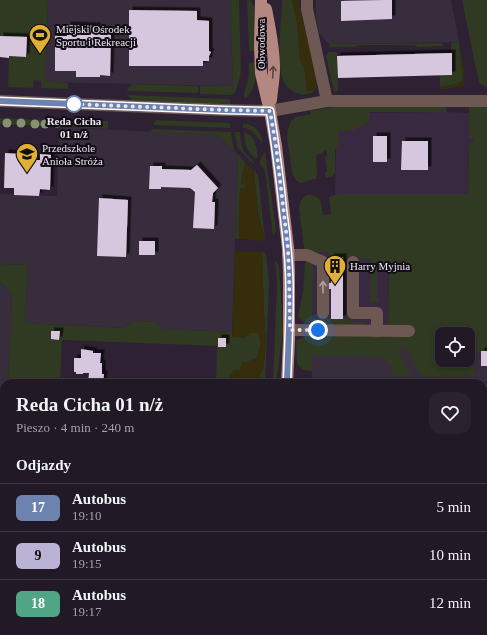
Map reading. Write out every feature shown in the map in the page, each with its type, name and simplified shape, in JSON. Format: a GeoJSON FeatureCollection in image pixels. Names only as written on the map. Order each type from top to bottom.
{"type":"FeatureCollection","features":[{"type":"Feature","properties":{"kind":"main road","name":"Obwodowa"},"geometry":{"type":"LineString","coordinates":[[263,0],[260,46],[261,73],[270,111],[277,154],[288,255],[290,330],[287,379]]}},
{"type":"Feature","properties":{"kind":"street"},"geometry":{"type":"LineString","coordinates":[[307,0],[307,9],[327,101]]}},
{"type":"Feature","properties":{"kind":"street"},"geometry":{"type":"LineString","coordinates":[[0,101],[270,111],[327,101],[487,101]]}},
{"type":"Feature","properties":{"kind":"street"},"geometry":{"type":"LineString","coordinates":[[288,255],[307,255],[323,262],[322,313]]}},
{"type":"Feature","properties":{"kind":"street"},"geometry":{"type":"LineString","coordinates":[[353,262],[353,313],[377,313],[376,331]]}},
{"type":"Feature","properties":{"kind":"street"},"geometry":{"type":"LineString","coordinates":[[290,330],[409,331]]}},
{"type":"Feature","properties":{"kind":"shaded area"},"geometry":{"type":"Polygon","coordinates":[[[48,0],[230,0],[233,86],[45,82],[48,0]]]}},
{"type":"Feature","properties":{"kind":"shaded area"},"geometry":{"type":"Polygon","coordinates":[[[316,0],[451,0],[459,42],[329,44],[319,33],[316,17],[316,0]]]}},
{"type":"Feature","properties":{"kind":"shaded area"},"geometry":{"type":"Polygon","coordinates":[[[333,113],[469,113],[469,138],[474,139],[474,144],[469,144],[468,194],[335,195],[336,148],[333,113]]]}},
{"type":"Feature","properties":{"kind":"shaded area"},"geometry":{"type":"Polygon","coordinates":[[[59,127],[217,135],[238,155],[232,332],[161,329],[155,322],[133,321],[124,328],[25,323],[28,265],[0,264],[0,194],[57,196],[59,127]]]}},
{"type":"Feature","properties":{"kind":"shaded area"},"geometry":{"type":"Polygon","coordinates":[[[307,252],[389,252],[388,325],[311,324],[307,252]]]}},
{"type":"Feature","properties":{"kind":"shaded area"},"geometry":{"type":"Polygon","coordinates":[[[0,281],[12,294],[8,379],[0,379],[0,281]]]}},
{"type":"Feature","properties":{"kind":"shaded area"},"geometry":{"type":"Polygon","coordinates":[[[312,339],[435,339],[435,367],[475,367],[475,339],[487,340],[487,379],[312,379],[312,339]]]}},
{"type":"Feature","properties":{"kind":"green space"},"geometry":{"type":"Polygon","coordinates":[[[0,0],[48,0],[45,81],[68,83],[68,89],[41,88],[41,81],[34,80],[33,88],[8,87],[9,56],[26,57],[27,37],[0,36],[0,0]]]}},
{"type":"Feature","properties":{"kind":"green space"},"geometry":{"type":"Polygon","coordinates":[[[230,0],[239,0],[241,71],[239,81],[235,93],[231,95],[200,94],[200,86],[233,86],[230,0]]]}},
{"type":"Feature","properties":{"kind":"green space"},"geometry":{"type":"Polygon","coordinates":[[[247,0],[250,0],[254,6],[255,51],[249,51],[247,0]]]}},
{"type":"Feature","properties":{"kind":"green space"},"geometry":{"type":"Polygon","coordinates":[[[282,0],[292,0],[297,21],[300,60],[304,66],[307,91],[311,90],[314,92],[310,94],[296,93],[292,91],[283,80],[279,54],[282,0]]]}},
{"type":"Feature","properties":{"kind":"green space"},"geometry":{"type":"Polygon","coordinates":[[[462,0],[487,0],[487,87],[479,83],[462,0]]]}},
{"type":"Feature","properties":{"kind":"green space"},"geometry":{"type":"Polygon","coordinates":[[[459,42],[463,79],[458,84],[440,87],[440,76],[452,75],[451,43],[459,42]]]}},
{"type":"Feature","properties":{"kind":"green space"},"geometry":{"type":"Polygon","coordinates":[[[443,43],[443,46],[417,47],[416,45],[361,45],[354,47],[329,47],[329,44],[443,43]]]}},
{"type":"Feature","properties":{"kind":"green space"},"geometry":{"type":"Polygon","coordinates":[[[329,52],[337,52],[338,91],[334,92],[326,56],[329,52]]]}},
{"type":"Feature","properties":{"kind":"green space"},"geometry":{"type":"Polygon","coordinates":[[[256,62],[254,86],[246,98],[244,97],[244,94],[249,76],[249,63],[256,62]]]}},
{"type":"Feature","properties":{"kind":"green space"},"geometry":{"type":"Polygon","coordinates":[[[133,84],[198,86],[198,93],[127,91],[133,84]]]}},
{"type":"Feature","properties":{"kind":"green space"},"geometry":{"type":"Polygon","coordinates":[[[127,95],[229,99],[230,104],[132,100],[127,95]]]}},
{"type":"Feature","properties":{"kind":"green space"},"geometry":{"type":"Polygon","coordinates":[[[446,106],[446,112],[370,112],[369,123],[353,130],[338,132],[339,142],[335,151],[335,172],[333,176],[326,178],[325,173],[327,172],[325,156],[327,156],[327,150],[316,155],[316,179],[300,183],[296,180],[292,173],[287,137],[288,128],[291,121],[296,117],[311,114],[310,111],[333,107],[446,106]]]}},
{"type":"Feature","properties":{"kind":"green space"},"geometry":{"type":"Polygon","coordinates":[[[469,107],[487,107],[487,351],[475,352],[475,327],[435,327],[435,367],[474,367],[474,377],[421,377],[406,350],[397,350],[412,376],[392,376],[392,367],[383,357],[312,355],[312,371],[302,370],[297,363],[296,341],[308,335],[412,336],[410,326],[388,325],[389,264],[377,264],[377,298],[379,298],[379,302],[370,302],[371,259],[330,257],[329,252],[307,252],[304,248],[299,208],[303,198],[312,195],[319,199],[323,215],[331,214],[329,197],[338,194],[468,194],[469,143],[474,143],[474,139],[469,139],[469,107]]]}},
{"type":"Feature","properties":{"kind":"green space"},"geometry":{"type":"Polygon","coordinates":[[[0,118],[45,120],[45,126],[0,124],[0,118]]]}},
{"type":"Feature","properties":{"kind":"green space"},"geometry":{"type":"Polygon","coordinates":[[[63,119],[108,121],[108,129],[56,127],[56,122],[63,122],[63,119]]]}},
{"type":"Feature","properties":{"kind":"green space"},"geometry":{"type":"Polygon","coordinates":[[[156,120],[230,123],[230,128],[153,125],[156,120]]]}},
{"type":"Feature","properties":{"kind":"green space"},"geometry":{"type":"Polygon","coordinates":[[[243,124],[254,127],[263,142],[259,140],[252,131],[243,128],[243,124]]]}},
{"type":"Feature","properties":{"kind":"green space"},"geometry":{"type":"Polygon","coordinates":[[[152,129],[231,132],[234,150],[245,162],[241,183],[245,185],[245,188],[240,188],[239,239],[235,239],[238,155],[217,135],[150,132],[152,129]]]}},
{"type":"Feature","properties":{"kind":"green space"},"geometry":{"type":"Polygon","coordinates":[[[234,132],[240,132],[243,149],[254,162],[253,164],[238,148],[234,132]]]}},
{"type":"Feature","properties":{"kind":"green space"},"geometry":{"type":"Polygon","coordinates":[[[244,133],[251,135],[253,138],[258,156],[256,159],[247,148],[244,133]]]}},
{"type":"Feature","properties":{"kind":"green space"},"geometry":{"type":"Polygon","coordinates":[[[264,153],[275,221],[276,231],[273,236],[265,171],[259,162],[264,153]]]}},
{"type":"Feature","properties":{"kind":"green space"},"geometry":{"type":"Polygon","coordinates":[[[254,171],[258,174],[265,240],[258,214],[254,171]]]}},
{"type":"Feature","properties":{"kind":"green space"},"geometry":{"type":"Polygon","coordinates":[[[262,252],[266,253],[269,283],[265,379],[260,379],[260,374],[263,369],[266,342],[262,252]]]}},
{"type":"Feature","properties":{"kind":"green space"},"geometry":{"type":"Polygon","coordinates":[[[275,260],[279,266],[283,331],[277,379],[273,379],[277,284],[275,260]]]}},
{"type":"Feature","properties":{"kind":"green space"},"geometry":{"type":"Polygon","coordinates":[[[307,261],[313,263],[312,318],[351,318],[351,322],[365,322],[365,325],[307,324],[300,319],[298,316],[303,292],[305,263],[307,261]]]}},
{"type":"Feature","properties":{"kind":"green space"},"geometry":{"type":"Polygon","coordinates":[[[0,264],[28,265],[25,323],[124,328],[133,321],[155,322],[162,329],[232,332],[232,337],[250,333],[258,333],[261,343],[257,358],[248,362],[240,370],[230,376],[231,379],[216,379],[217,346],[62,340],[60,379],[8,379],[12,294],[0,281],[0,264]]]}},
{"type":"Feature","properties":{"kind":"sand"},"geometry":{"type":"Polygon","coordinates":[[[292,0],[298,0],[318,83],[316,84],[314,92],[311,90],[307,91],[304,66],[300,60],[297,21],[292,0]]]}},
{"type":"Feature","properties":{"kind":"sand"},"geometry":{"type":"Polygon","coordinates":[[[459,42],[465,74],[463,79],[459,42]]]}},
{"type":"Feature","properties":{"kind":"sand"},"geometry":{"type":"Polygon","coordinates":[[[463,79],[464,86],[440,90],[440,87],[458,84],[463,79]]]}},
{"type":"Feature","properties":{"kind":"sand"},"geometry":{"type":"Polygon","coordinates":[[[245,162],[254,171],[258,214],[265,241],[239,239],[240,188],[245,188],[245,185],[241,183],[245,162]]]}},
{"type":"Feature","properties":{"kind":"sand"},"geometry":{"type":"Polygon","coordinates":[[[235,251],[262,252],[266,342],[263,369],[260,374],[260,379],[231,379],[230,376],[234,370],[240,370],[242,362],[248,362],[257,358],[261,343],[258,333],[250,333],[245,338],[232,337],[235,251]]]}},
{"type":"Feature","properties":{"kind":"building"},"geometry":{"type":"Polygon","coordinates":[[[392,0],[392,19],[341,21],[341,1],[392,0]]]}},
{"type":"Feature","properties":{"kind":"building"},"geometry":{"type":"Polygon","coordinates":[[[129,10],[197,11],[197,20],[209,21],[209,51],[211,52],[209,61],[203,61],[203,66],[129,66],[129,10]]]}},
{"type":"Feature","properties":{"kind":"building"},"geometry":{"type":"Polygon","coordinates":[[[67,25],[97,26],[97,32],[111,33],[110,76],[100,75],[100,77],[76,77],[76,71],[55,71],[55,36],[67,36],[67,25]]]}},
{"type":"Feature","properties":{"kind":"building"},"geometry":{"type":"Polygon","coordinates":[[[0,36],[27,37],[26,57],[0,57],[0,36]]]}},
{"type":"Feature","properties":{"kind":"building"},"geometry":{"type":"Polygon","coordinates":[[[452,53],[452,75],[338,78],[337,56],[452,53]]]}},
{"type":"Feature","properties":{"kind":"building"},"geometry":{"type":"Polygon","coordinates":[[[373,136],[387,136],[387,162],[373,162],[373,136]]]}},
{"type":"Feature","properties":{"kind":"building"},"geometry":{"type":"Polygon","coordinates":[[[402,141],[428,141],[428,170],[401,170],[402,141]]]}},
{"type":"Feature","properties":{"kind":"building","name":"Przedszkole Anioła Stróża"},"geometry":{"type":"Polygon","coordinates":[[[5,153],[35,155],[35,160],[40,160],[40,154],[51,155],[50,190],[40,189],[39,196],[14,195],[14,188],[4,188],[5,153]]]}},
{"type":"Feature","properties":{"kind":"building"},"geometry":{"type":"Polygon","coordinates":[[[197,165],[218,188],[213,193],[212,202],[215,202],[214,229],[193,228],[195,192],[190,188],[161,187],[161,189],[149,189],[150,166],[162,166],[162,169],[191,170],[197,165]]]}},
{"type":"Feature","properties":{"kind":"building"},"geometry":{"type":"Polygon","coordinates":[[[99,198],[128,200],[126,257],[97,256],[99,198]]]}},
{"type":"Feature","properties":{"kind":"building"},"geometry":{"type":"Polygon","coordinates":[[[139,241],[155,241],[155,255],[139,255],[139,241]]]}},
{"type":"Feature","properties":{"kind":"building","name":"Harry Myjnia"},"geometry":{"type":"Polygon","coordinates":[[[331,257],[343,257],[343,319],[331,319],[331,289],[328,289],[328,283],[331,283],[331,257]]]}},
{"type":"Feature","properties":{"kind":"building"},"geometry":{"type":"Polygon","coordinates":[[[51,331],[60,331],[59,340],[51,339],[51,331]]]}},
{"type":"Feature","properties":{"kind":"building"},"geometry":{"type":"Polygon","coordinates":[[[218,338],[226,338],[226,347],[218,347],[218,338]]]}},
{"type":"Feature","properties":{"kind":"building"},"geometry":{"type":"Polygon","coordinates":[[[81,349],[93,351],[93,353],[101,353],[100,363],[102,363],[103,379],[88,379],[89,373],[76,374],[76,372],[74,372],[74,358],[81,358],[81,349]]]}},
{"type":"Feature","properties":{"kind":"building"},"geometry":{"type":"Polygon","coordinates":[[[481,351],[487,351],[487,366],[481,366],[481,351]]]}},
{"type":"Feature","properties":{"kind":"bus line","name":"17"},"geometry":{"type":"LineString","coordinates":[[0,101],[270,111],[276,146],[288,248],[289,340],[287,379]]}},
{"type":"Feature","properties":{"kind":"place","name":"Miejski Ośrodek Sportu i Rekreacji"},"geometry":{"type":"Point","coordinates":[40,54]}},
{"type":"Feature","properties":{"kind":"place","name":"Reda Cicha 01 n/ż"},"geometry":{"type":"Point","coordinates":[74,104]}},
{"type":"Feature","properties":{"kind":"place","name":"Przedszkole Anioła Stróża"},"geometry":{"type":"Point","coordinates":[27,174]}},
{"type":"Feature","properties":{"kind":"place","name":"Harry Myjnia"},"geometry":{"type":"Point","coordinates":[335,286]}},
{"type":"Feature","properties":{"kind":"route"},"geometry":{"type":"LineString","coordinates":[[74,104],[71,104],[270,111],[276,146],[288,248],[290,330],[318,330]]}}]}
